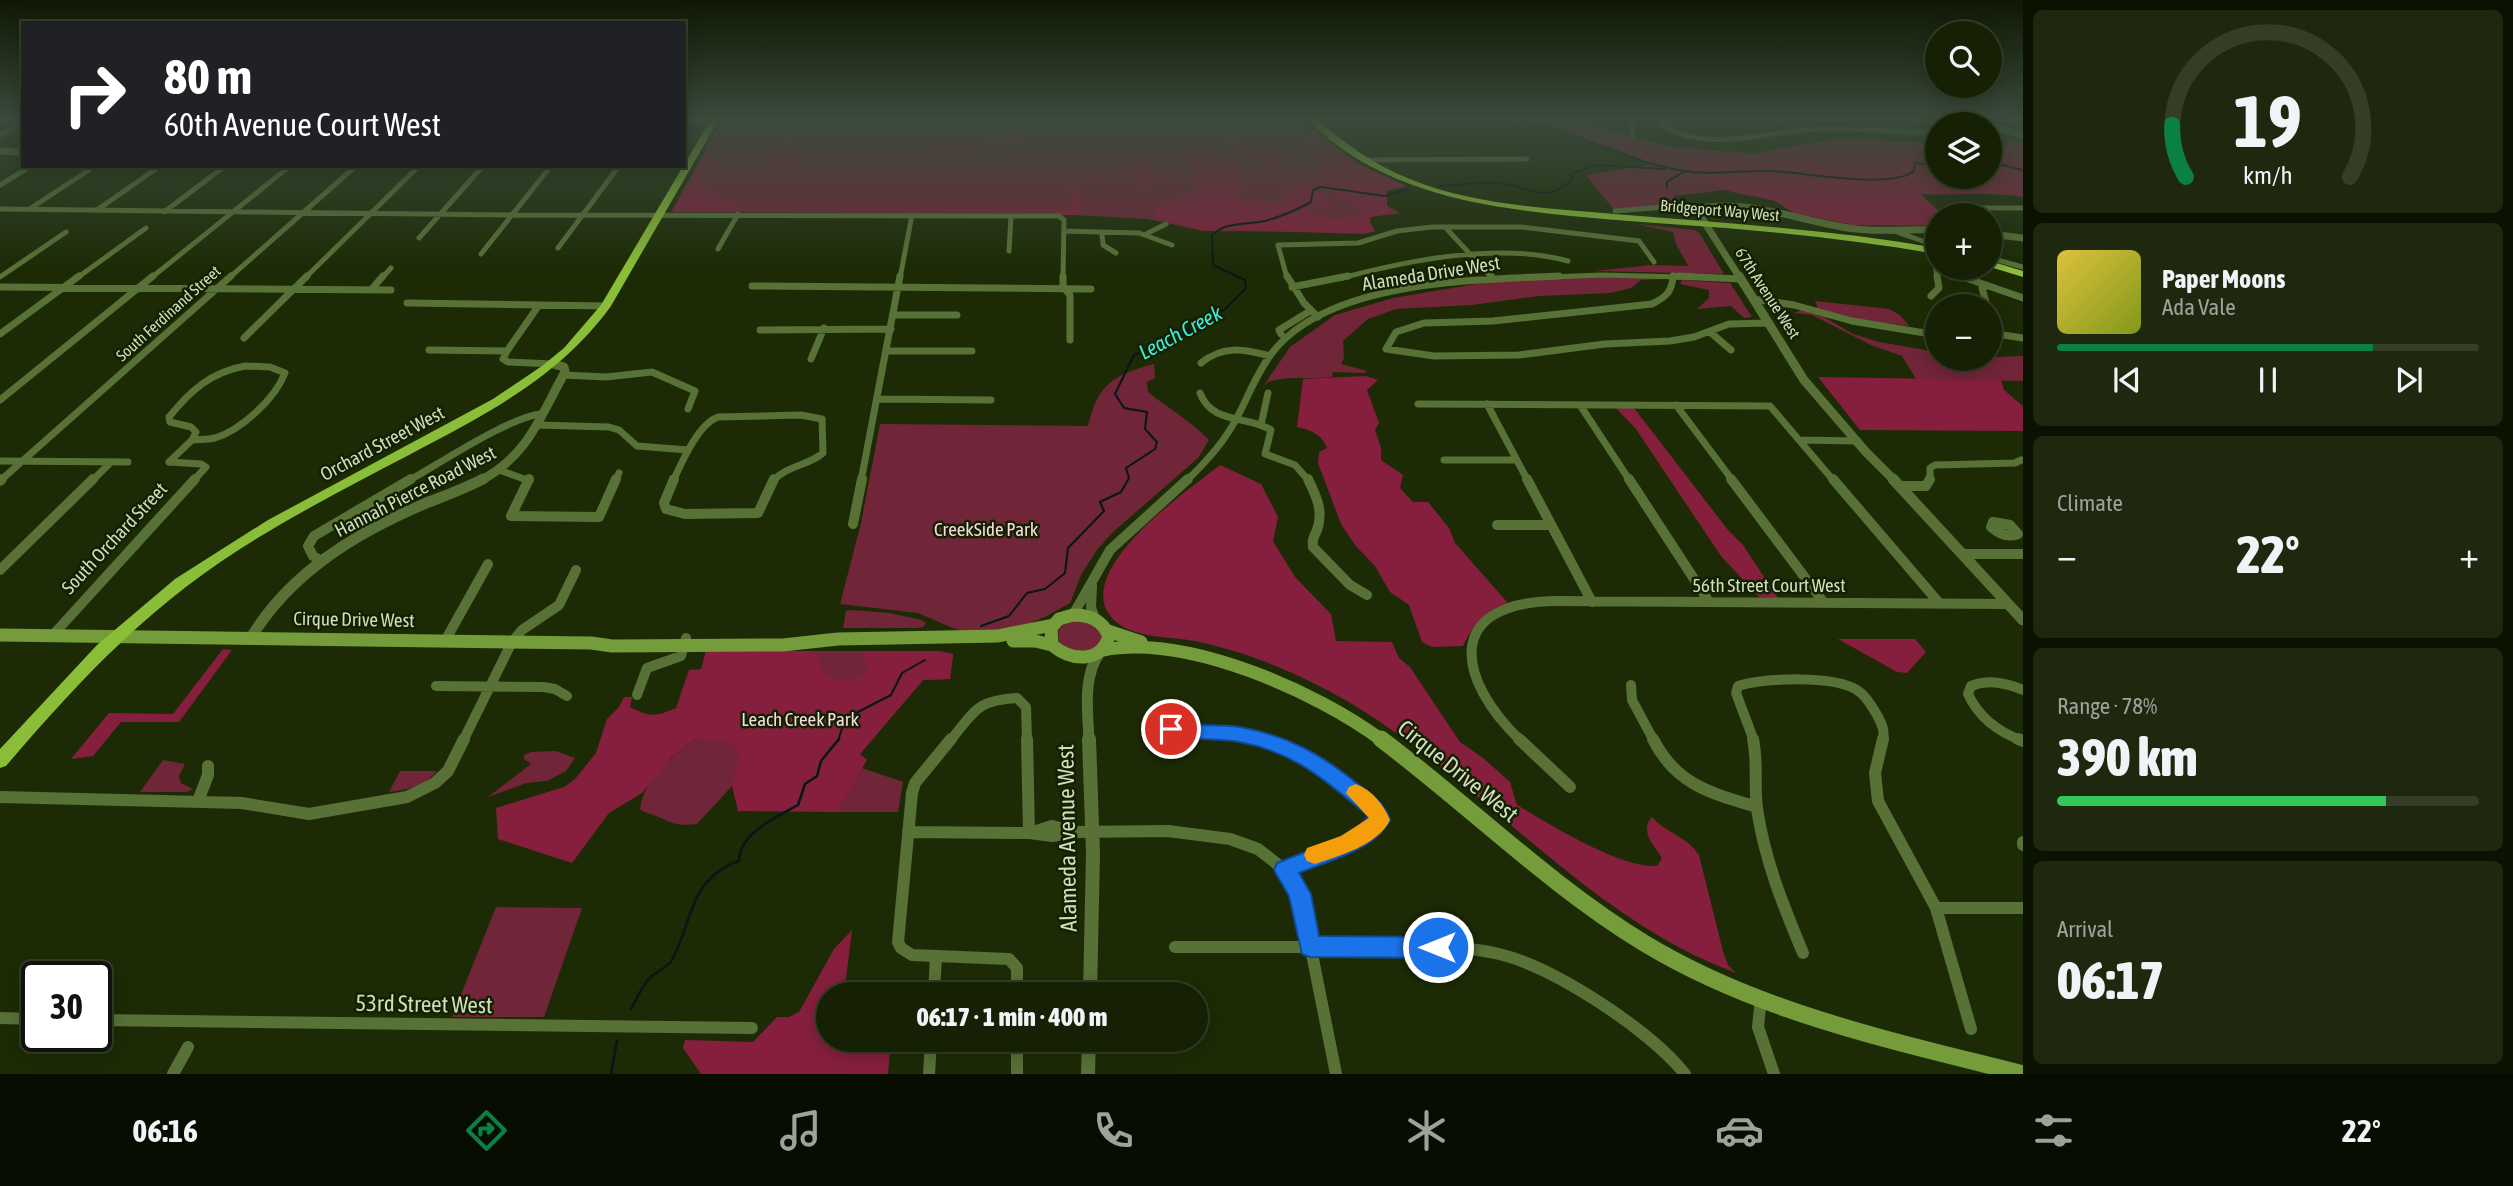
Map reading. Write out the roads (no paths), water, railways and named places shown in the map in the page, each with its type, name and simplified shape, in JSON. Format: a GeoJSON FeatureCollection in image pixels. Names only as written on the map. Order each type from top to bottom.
{"type":"FeatureCollection","features":[{"type":"Feature","properties":{"kind":"main road","name":"Orchard Street West"},"geometry":{"type":"LineString","coordinates":[[117,636],[164,595],[219,556],[288,514],[497,402],[553,364],[588,330],[606,306],[660,215],[683,169]]}},
{"type":"Feature","properties":{"kind":"main road","name":"Bridgeport Way West"},"geometry":{"type":"LineString","coordinates":[[1383,169],[1421,186],[1512,207],[1862,238],[1925,247]]}},
{"type":"Feature","properties":{"kind":"main road"},"geometry":{"type":"LineString","coordinates":[[2002,268],[2023,274]]}},
{"type":"Feature","properties":{"kind":"main road"},"geometry":{"type":"LineString","coordinates":[[1073,615],[1095,619],[1108,631],[1109,641],[1102,651],[1087,657],[1071,657],[1052,645],[1049,634],[1059,620],[1073,615]]}},
{"type":"Feature","properties":{"kind":"main road","name":"Cirque Drive West"},"geometry":{"type":"LineString","coordinates":[[0,635],[591,643],[612,646],[685,642],[783,645],[792,642],[831,642],[838,639],[998,636],[1053,625]]}},
{"type":"Feature","properties":{"kind":"main road","name":"Cirque Drive West"},"geometry":{"type":"LineString","coordinates":[[1108,631],[1131,640],[1186,649],[1240,663],[1290,681],[1333,703],[1399,747],[1593,903],[1653,942],[1746,987],[1758,997]]}},
{"type":"Feature","properties":{"kind":"main road"},"geometry":{"type":"LineString","coordinates":[[0,761],[40,714],[117,636]]}},
{"type":"Feature","properties":{"kind":"main road","name":"Cirque Drive West"},"geometry":{"type":"LineString","coordinates":[[831,642],[836,645],[971,644],[1025,640],[1052,645]]}},
{"type":"Feature","properties":{"kind":"main road","name":"Cirque Drive West"},"geometry":{"type":"LineString","coordinates":[[1102,651],[1140,647],[1209,659],[1259,675],[1316,700],[1390,746],[1592,910],[1676,961],[1747,995],[1982,1068],[2023,1074]]}},
{"type":"Feature","properties":{"kind":"street"},"geometry":{"type":"LineString","coordinates":[[0,185],[26,169]]}},
{"type":"Feature","properties":{"kind":"street"},"geometry":{"type":"LineString","coordinates":[[29,209],[90,169]]}},
{"type":"Feature","properties":{"kind":"street"},"geometry":{"type":"LineString","coordinates":[[97,210],[156,169]]}},
{"type":"Feature","properties":{"kind":"street"},"geometry":{"type":"LineString","coordinates":[[164,212],[221,169]]}},
{"type":"Feature","properties":{"kind":"street"},"geometry":{"type":"LineString","coordinates":[[0,400],[285,169]]}},
{"type":"Feature","properties":{"kind":"street","name":"South Ferdinand Street"},"geometry":{"type":"LineString","coordinates":[[0,481],[352,169]]}},
{"type":"Feature","properties":{"kind":"street"},"geometry":{"type":"LineString","coordinates":[[244,338],[416,169]]}},
{"type":"Feature","properties":{"kind":"street"},"geometry":{"type":"LineString","coordinates":[[419,238],[480,169]]}},
{"type":"Feature","properties":{"kind":"street"},"geometry":{"type":"LineString","coordinates":[[481,254],[548,169]]}},
{"type":"Feature","properties":{"kind":"street"},"geometry":{"type":"LineString","coordinates":[[558,247],[617,169]]}},
{"type":"Feature","properties":{"kind":"street"},"geometry":{"type":"LineString","coordinates":[[1615,211],[1677,206],[1696,209],[1704,206],[1744,209],[1854,229],[1925,230]]}},
{"type":"Feature","properties":{"kind":"street"},"geometry":{"type":"LineString","coordinates":[[2002,208],[2023,208]]}},
{"type":"Feature","properties":{"kind":"street"},"geometry":{"type":"LineString","coordinates":[[0,209],[484,215],[1056,216],[1064,220],[1063,287],[1070,295],[1070,340]]}},
{"type":"Feature","properties":{"kind":"street","name":"67th Avenue West"},"geometry":{"type":"LineString","coordinates":[[1696,209],[1802,377],[1811,384],[1884,471],[1911,497],[1911,501],[1930,518],[2023,620]]}},
{"type":"Feature","properties":{"kind":"street"},"geometry":{"type":"LineString","coordinates":[[718,249],[737,214]]}},
{"type":"Feature","properties":{"kind":"street"},"geometry":{"type":"LineString","coordinates":[[853,524],[912,215]]}},
{"type":"Feature","properties":{"kind":"street"},"geometry":{"type":"LineString","coordinates":[[1009,251],[1011,216]]}},
{"type":"Feature","properties":{"kind":"street"},"geometry":{"type":"LineString","coordinates":[[1146,234],[1166,224]]}},
{"type":"Feature","properties":{"kind":"street"},"geometry":{"type":"LineString","coordinates":[[1445,227],[1493,279]]}},
{"type":"Feature","properties":{"kind":"street"},"geometry":{"type":"LineString","coordinates":[[1318,317],[1301,302],[1292,287],[1278,251],[1280,245],[1358,243],[1405,229],[1521,227],[1639,241],[1654,262]]}},
{"type":"Feature","properties":{"kind":"street"},"geometry":{"type":"LineString","coordinates":[[0,334],[146,228]]}},
{"type":"Feature","properties":{"kind":"street"},"geometry":{"type":"LineString","coordinates":[[1064,231],[1146,234],[1172,245]]}},
{"type":"Feature","properties":{"kind":"street"},"geometry":{"type":"LineString","coordinates":[[1894,231],[1925,245]]}},
{"type":"Feature","properties":{"kind":"street"},"geometry":{"type":"LineString","coordinates":[[0,277],[66,232]]}},
{"type":"Feature","properties":{"kind":"street"},"geometry":{"type":"LineString","coordinates":[[1102,234],[1103,245],[1116,253]]}},
{"type":"Feature","properties":{"kind":"street"},"geometry":{"type":"LineString","coordinates":[[2002,235],[2023,238]]}},
{"type":"Feature","properties":{"kind":"street"},"geometry":{"type":"LineString","coordinates":[[1292,287],[1319,285],[1372,272],[1470,257],[1543,255],[1568,261]]}},
{"type":"Feature","properties":{"kind":"street"},"geometry":{"type":"LineString","coordinates":[[2002,261],[2023,267]]}},
{"type":"Feature","properties":{"kind":"street"},"geometry":{"type":"LineString","coordinates":[[371,290],[391,268]]}},
{"type":"Feature","properties":{"kind":"street","name":"Alameda Drive West"},"geometry":{"type":"LineString","coordinates":[[1073,615],[1115,544],[1211,456],[1236,419],[1270,356],[1292,333],[1318,317],[1345,306],[1395,292],[1493,279],[1568,274],[1740,279]]}},
{"type":"Feature","properties":{"kind":"street"},"geometry":{"type":"LineString","coordinates":[[1673,275],[1674,286],[1670,293],[1646,306],[1560,312],[1494,321],[1424,324],[1399,331],[1389,339],[1386,349],[1434,356],[1500,356],[1605,344],[1670,341],[1736,323],[1769,323]]}},
{"type":"Feature","properties":{"kind":"street"},"geometry":{"type":"LineString","coordinates":[[1976,280],[2023,298]]}},
{"type":"Feature","properties":{"kind":"street"},"geometry":{"type":"LineString","coordinates":[[752,286],[1091,289]]}},
{"type":"Feature","properties":{"kind":"street"},"geometry":{"type":"LineString","coordinates":[[1984,294],[1982,288],[1987,286]]}},
{"type":"Feature","properties":{"kind":"street"},"geometry":{"type":"LineString","coordinates":[[0,287],[391,290]]}},
{"type":"Feature","properties":{"kind":"street"},"geometry":{"type":"LineString","coordinates":[[1753,299],[1792,304],[1852,321],[1925,333]]}},
{"type":"Feature","properties":{"kind":"street"},"geometry":{"type":"LineString","coordinates":[[407,303],[606,306]]}},
{"type":"Feature","properties":{"kind":"street"},"geometry":{"type":"LineString","coordinates":[[539,305],[503,359],[508,362],[553,364],[565,368],[563,375],[606,377],[656,372],[695,391],[688,409]]}},
{"type":"Feature","properties":{"kind":"street"},"geometry":{"type":"LineString","coordinates":[[1281,334],[1279,330],[1310,311]]}},
{"type":"Feature","properties":{"kind":"street"},"geometry":{"type":"LineString","coordinates":[[893,315],[957,315]]}},
{"type":"Feature","properties":{"kind":"street"},"geometry":{"type":"LineString","coordinates":[[811,359],[824,328]]}},
{"type":"Feature","properties":{"kind":"street"},"geometry":{"type":"LineString","coordinates":[[760,330],[891,329]]}},
{"type":"Feature","properties":{"kind":"street"},"geometry":{"type":"LineString","coordinates":[[1710,332],[1731,350]]}},
{"type":"Feature","properties":{"kind":"street"},"geometry":{"type":"LineString","coordinates":[[2002,335],[2023,338]]}},
{"type":"Feature","properties":{"kind":"street"},"geometry":{"type":"LineString","coordinates":[[1201,363],[1211,353],[1226,349],[1244,349],[1270,356]]}},
{"type":"Feature","properties":{"kind":"street"},"geometry":{"type":"LineString","coordinates":[[429,350],[507,351]]}},
{"type":"Feature","properties":{"kind":"street"},"geometry":{"type":"LineString","coordinates":[[886,351],[972,351]]}},
{"type":"Feature","properties":{"kind":"street"},"geometry":{"type":"LineString","coordinates":[[238,366],[275,368],[285,373],[281,383],[237,426],[215,438],[192,440],[196,433],[194,429],[172,423],[168,418],[209,377],[238,366]]}},
{"type":"Feature","properties":{"kind":"street","name":"Hannah Pierce Road West"},"geometry":{"type":"LineString","coordinates":[[250,639],[275,604],[322,561],[381,524],[499,470],[520,452],[563,375]]}},
{"type":"Feature","properties":{"kind":"street"},"geometry":{"type":"LineString","coordinates":[[1200,393],[1203,402],[1214,411],[1269,428],[1272,433],[1265,454],[1303,471],[1318,500],[1320,520],[1312,541],[1315,551],[1350,585],[1367,595]]}},
{"type":"Feature","properties":{"kind":"street"},"geometry":{"type":"LineString","coordinates":[[1261,425],[1268,393]]}},
{"type":"Feature","properties":{"kind":"street"},"geometry":{"type":"LineString","coordinates":[[877,399],[991,400]]}},
{"type":"Feature","properties":{"kind":"street"},"geometry":{"type":"LineString","coordinates":[[1418,404],[1770,406],[1940,604]]}},
{"type":"Feature","properties":{"kind":"street"},"geometry":{"type":"LineString","coordinates":[[1487,404],[1592,602]]}},
{"type":"Feature","properties":{"kind":"street"},"geometry":{"type":"LineString","coordinates":[[1580,405],[1709,603]]}},
{"type":"Feature","properties":{"kind":"street"},"geometry":{"type":"LineString","coordinates":[[1676,405],[1824,603]]}},
{"type":"Feature","properties":{"kind":"street"},"geometry":{"type":"LineString","coordinates":[[322,561],[313,556],[307,546],[314,536],[327,526],[499,430],[530,415],[541,414]]}},
{"type":"Feature","properties":{"kind":"street"},"geometry":{"type":"LineString","coordinates":[[813,416],[820,417],[824,422],[823,453],[814,460],[779,474],[758,513],[685,514],[666,509],[665,497],[686,453],[712,419],[813,416]]}},
{"type":"Feature","properties":{"kind":"street"},"geometry":{"type":"LineString","coordinates":[[537,425],[609,426],[619,430],[637,446],[686,453]]}},
{"type":"Feature","properties":{"kind":"street","name":"South Orchard Street"},"geometry":{"type":"LineString","coordinates":[[52,636],[206,467],[201,464],[168,462],[192,440]]}},
{"type":"Feature","properties":{"kind":"street"},"geometry":{"type":"LineString","coordinates":[[1800,440],[1861,444]]}},
{"type":"Feature","properties":{"kind":"street"},"geometry":{"type":"LineString","coordinates":[[1444,460],[1515,460]]}},
{"type":"Feature","properties":{"kind":"street"},"geometry":{"type":"LineString","coordinates":[[1898,483],[1926,486],[1930,481],[1930,468],[1935,464],[2015,463],[2021,460]]}},
{"type":"Feature","properties":{"kind":"street"},"geometry":{"type":"LineString","coordinates":[[0,461],[128,462]]}},
{"type":"Feature","properties":{"kind":"street"},"geometry":{"type":"LineString","coordinates":[[0,570],[111,462]]}},
{"type":"Feature","properties":{"kind":"street"},"geometry":{"type":"LineString","coordinates":[[499,470],[509,477],[530,479],[510,516],[599,517],[619,473]]}},
{"type":"Feature","properties":{"kind":"street"},"geometry":{"type":"LineString","coordinates":[[1497,525],[1551,525]]}},
{"type":"Feature","properties":{"kind":"street"},"geometry":{"type":"LineString","coordinates":[[2014,536],[2023,544]]}},
{"type":"Feature","properties":{"kind":"street"},"geometry":{"type":"LineString","coordinates":[[1962,554],[2023,554]]}},
{"type":"Feature","properties":{"kind":"street"},"geometry":{"type":"LineString","coordinates":[[445,641],[488,565]]}},
{"type":"Feature","properties":{"kind":"street"},"geometry":{"type":"LineString","coordinates":[[0,797],[198,801],[254,804],[287,812],[314,813],[393,800],[429,787],[448,771],[512,642],[527,625],[556,609],[565,599],[576,570]]}},
{"type":"Feature","properties":{"kind":"street"},"geometry":{"type":"LineString","coordinates":[[1092,584],[1091,607],[1095,619]]}},
{"type":"Feature","properties":{"kind":"street","name":"56th Street Court West"},"geometry":{"type":"LineString","coordinates":[[1570,787],[1492,709],[1475,682],[1469,657],[1472,639],[1480,626],[1496,612],[1530,602],[2008,604]]}},
{"type":"Feature","properties":{"kind":"street"},"geometry":{"type":"LineString","coordinates":[[637,695],[648,666],[657,661],[681,656],[685,642]]}},
{"type":"Feature","properties":{"kind":"street","name":"Alameda Avenue West"},"geometry":{"type":"LineString","coordinates":[[1090,982],[1092,833],[1087,682],[1093,662],[1102,651]]}},
{"type":"Feature","properties":{"kind":"street"},"geometry":{"type":"LineString","coordinates":[[1071,657],[1080,666],[1087,682]]}},
{"type":"Feature","properties":{"kind":"street"},"geometry":{"type":"LineString","coordinates":[[1804,953],[1773,882],[1757,807],[1754,742],[1736,693],[1742,684],[1757,680],[1837,682],[1854,687],[1872,706],[1883,727],[1883,746],[1875,774],[1876,791],[1882,811],[1936,908],[1971,1029]]}},
{"type":"Feature","properties":{"kind":"street"},"geometry":{"type":"LineString","coordinates":[[2023,690],[2005,684],[1982,682],[1971,685],[1968,694],[1995,727],[2023,741]]}},
{"type":"Feature","properties":{"kind":"street"},"geometry":{"type":"LineString","coordinates":[[1631,685],[1635,706],[1664,761],[1670,767],[1698,788],[1757,807]]}},
{"type":"Feature","properties":{"kind":"street"},"geometry":{"type":"LineString","coordinates":[[436,686],[550,687],[567,696]]}},
{"type":"Feature","properties":{"kind":"street"},"geometry":{"type":"LineString","coordinates":[[1017,982],[1017,968],[1009,959],[1001,956],[908,954],[898,942],[912,793],[921,773],[980,705],[998,698],[1017,698],[1027,712],[1030,833]]}},
{"type":"Feature","properties":{"kind":"street"},"geometry":{"type":"LineString","coordinates":[[1161,706],[1163,719],[1171,729],[1254,737],[1304,755],[1347,784],[1377,811],[1380,818],[1372,829],[1348,843],[1284,870]]}},
{"type":"Feature","properties":{"kind":"street"},"geometry":{"type":"LineString","coordinates":[[198,801],[208,775],[208,766]]}},
{"type":"Feature","properties":{"kind":"street"},"geometry":{"type":"LineString","coordinates":[[908,832],[1030,833],[1052,836],[1074,832],[1223,835],[1260,850],[1284,870],[1300,894],[1336,1074]]}},
{"type":"Feature","properties":{"kind":"street"},"geometry":{"type":"LineString","coordinates":[[1936,908],[2023,908]]}},
{"type":"Feature","properties":{"kind":"street"},"geometry":{"type":"LineString","coordinates":[[1175,947],[1438,947],[1476,949],[1505,955],[1555,976],[1594,1001],[1661,1047],[1675,1059],[1685,1074]]}},
{"type":"Feature","properties":{"kind":"street"},"geometry":{"type":"LineString","coordinates":[[935,982],[936,956]]}},
{"type":"Feature","properties":{"kind":"street"},"geometry":{"type":"LineString","coordinates":[[1758,997],[1756,1012],[1759,1038],[1774,1074]]}},
{"type":"Feature","properties":{"kind":"street"},"geometry":{"type":"LineString","coordinates":[[0,1018],[21,1019]]}},
{"type":"Feature","properties":{"kind":"street","name":"53rd Street West"},"geometry":{"type":"LineString","coordinates":[[112,1020],[752,1028]]}},
{"type":"Feature","properties":{"kind":"street"},"geometry":{"type":"LineString","coordinates":[[173,1074],[188,1047]]}},
{"type":"Feature","properties":{"kind":"street"},"geometry":{"type":"LineString","coordinates":[[929,1074],[930,1052]]}},
{"type":"Feature","properties":{"kind":"street"},"geometry":{"type":"LineString","coordinates":[[1017,1052],[1017,1074]]}},
{"type":"Feature","properties":{"kind":"street"},"geometry":{"type":"LineString","coordinates":[[1088,1074],[1089,1052]]}},
{"type":"Feature","properties":{"kind":"waterway","name":"Leach Creek"},"geometry":{"type":"LineString","coordinates":[[1438,186],[1497,183],[1548,193],[1564,187],[1573,179],[1570,174],[1585,169]]}},
{"type":"Feature","properties":{"kind":"waterway"},"geometry":{"type":"LineString","coordinates":[[1677,169],[1713,173],[1771,171],[1866,180],[1902,176],[1914,169]]}},
{"type":"Feature","properties":{"kind":"waterway"},"geometry":{"type":"LineString","coordinates":[[1667,188],[1667,182],[1683,172]]}},
{"type":"Feature","properties":{"kind":"waterway","name":"Leach Creek"},"geometry":{"type":"LineString","coordinates":[[981,626],[1009,616],[1027,593],[1045,589],[1065,573],[1068,548],[1104,511],[1100,502],[1121,492],[1129,478],[1126,468],[1155,449],[1157,442],[1145,429],[1147,412],[1124,408],[1115,394],[1134,355],[1188,332],[1190,324],[1224,310],[1246,288],[1245,280],[1213,265],[1212,235],[1230,225],[1265,221],[1288,213],[1311,202],[1313,190],[1321,187],[1385,196],[1408,189]]}},
{"type":"Feature","properties":{"kind":"waterway","name":"Leach Creek"},"geometry":{"type":"LineString","coordinates":[[838,740],[843,725],[856,713],[891,695],[902,673],[925,660]]}},
{"type":"Feature","properties":{"kind":"waterway","name":"Leach Creek"},"geometry":{"type":"LineString","coordinates":[[631,1009],[650,978],[672,960],[701,890],[722,869],[739,861],[745,842],[752,834],[798,805],[805,784],[817,776],[821,761],[838,740]]}},
{"type":"Feature","properties":{"kind":"waterway","name":"Leach Creek"},"geometry":{"type":"LineString","coordinates":[[611,1074],[617,1041]]}},
{"type":"Feature","properties":{"kind":"park label","name":"CreekSide Park"},"geometry":{"type":"Point","coordinates":[986,529]}},
{"type":"Feature","properties":{"kind":"park label","name":"Leach Creek Park"},"geometry":{"type":"Point","coordinates":[800,719]}}]}
